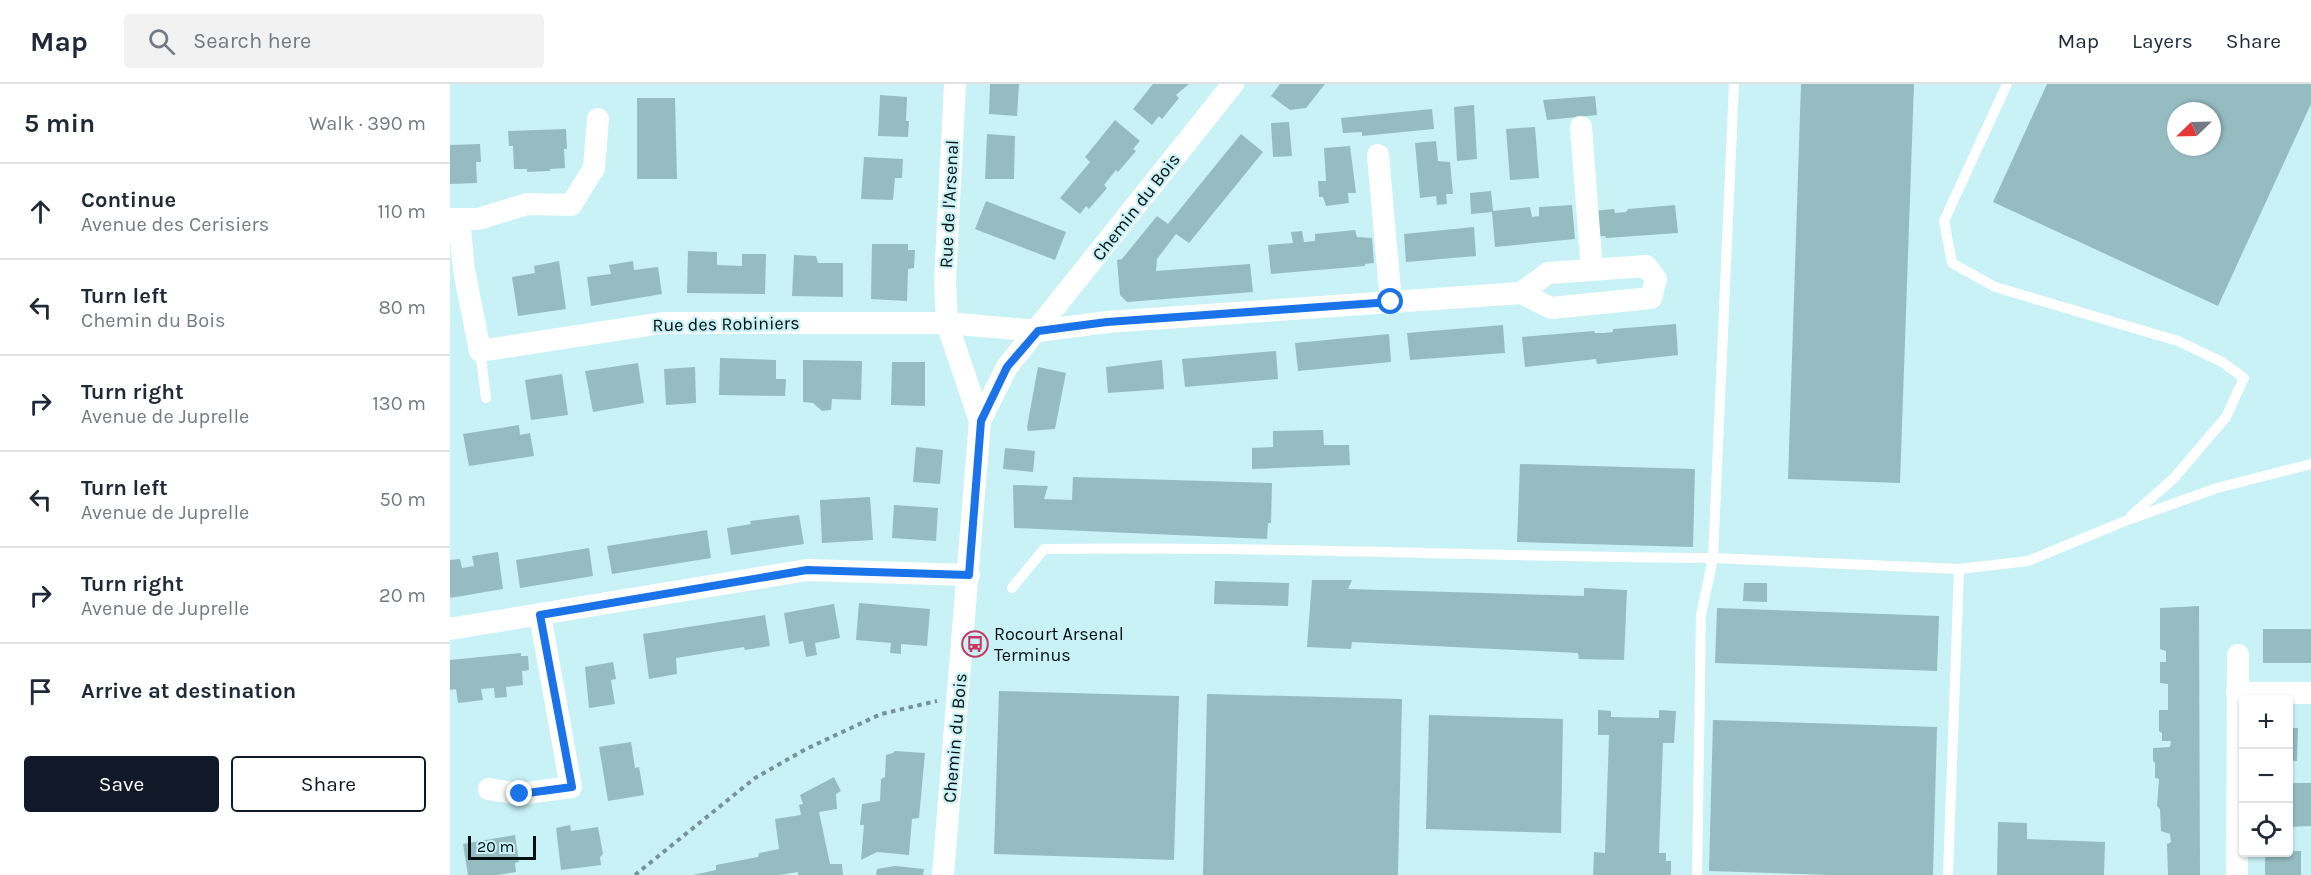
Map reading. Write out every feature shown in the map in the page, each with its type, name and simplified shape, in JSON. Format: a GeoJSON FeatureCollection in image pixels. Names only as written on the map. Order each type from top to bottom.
{"type":"FeatureCollection","features":[{"type":"Feature","properties":{"kind":"street","name":"Rue de l'Arsenal"},"geometry":{"type":"LineString","coordinates":[[948,323],[945,282],[955,84]]}},
{"type":"Feature","properties":{"kind":"street","name":"Chemin du Bois"},"geometry":{"type":"LineString","coordinates":[[942,875],[981,421],[1007,367],[1233,84]]}},
{"type":"Feature","properties":{"kind":"street"},"geometry":{"type":"LineString","coordinates":[[480,351],[457,270],[454,219],[478,219],[527,204],[571,205],[594,168],[598,119]]}},
{"type":"Feature","properties":{"kind":"street"},"geometry":{"type":"LineString","coordinates":[[1581,127],[1592,270]]}},
{"type":"Feature","properties":{"kind":"street"},"geometry":{"type":"LineString","coordinates":[[1378,155],[1391,302]]}},
{"type":"Feature","properties":{"kind":"street"},"geometry":{"type":"LineString","coordinates":[[948,323],[1038,331],[1107,322],[1521,292],[1548,273],[1646,266],[1656,279],[1651,298],[1551,308],[1521,292]]}},
{"type":"Feature","properties":{"kind":"street","name":"Rue des Robiniers"},"geometry":{"type":"LineString","coordinates":[[480,351],[662,323],[948,323]]}},
{"type":"Feature","properties":{"kind":"street","name":"Chemin du Bois"},"geometry":{"type":"LineString","coordinates":[[948,323],[981,421]]}},
{"type":"Feature","properties":{"kind":"street"},"geometry":{"type":"LineString","coordinates":[[450,629],[807,570],[969,575]]}},
{"type":"Feature","properties":{"kind":"street"},"geometry":{"type":"LineString","coordinates":[[489,789],[520,794],[572,787],[540,615]]}},
{"type":"Feature","properties":{"kind":"street"},"geometry":{"type":"LineString","coordinates":[[2237,875],[2238,655]]}},
{"type":"Feature","properties":{"kind":"street"},"geometry":{"type":"LineString","coordinates":[[2237,693],[2311,693]]}},
{"type":"Feature","properties":{"kind":"lane"},"geometry":{"type":"LineString","coordinates":[[1697,875],[1701,615],[1713,558],[1734,84]]}},
{"type":"Feature","properties":{"kind":"lane"},"geometry":{"type":"LineString","coordinates":[[2007,84],[1944,221],[1952,263],[1995,287],[2178,341],[2222,362],[2244,378],[2226,417],[2174,478],[2125,521]]}},
{"type":"Feature","properties":{"kind":"lane"},"geometry":{"type":"LineString","coordinates":[[480,351],[486,398]]}},
{"type":"Feature","properties":{"kind":"lane"},"geometry":{"type":"LineString","coordinates":[[1012,588],[1044,549],[1176,547],[1577,558],[1713,558],[1959,569],[2028,561],[2125,521],[2217,488],[2311,464]]}},
{"type":"Feature","properties":{"kind":"lane"},"geometry":{"type":"LineString","coordinates":[[1948,875],[1959,569]]}},
{"type":"Feature","properties":{"kind":"path"},"geometry":{"type":"LineString","coordinates":[[635,875],[755,778],[806,749],[881,714],[899,708],[958,698]]}},
{"type":"Feature","properties":{"kind":"building"},"geometry":{"type":"Polygon","coordinates":[[[990,84],[1019,84],[1017,116],[989,114],[990,84]]]}},
{"type":"Feature","properties":{"kind":"building"},"geometry":{"type":"Polygon","coordinates":[[[1153,84],[1189,84],[1176,95],[1179,98],[1162,119],[1159,116],[1152,125],[1133,109],[1153,84]]]}},
{"type":"Feature","properties":{"kind":"building"},"geometry":{"type":"Polygon","coordinates":[[[1280,84],[1325,84],[1306,108],[1290,110],[1271,96],[1280,84]]]}},
{"type":"Feature","properties":{"kind":"building"},"geometry":{"type":"Polygon","coordinates":[[[1801,84],[1914,84],[1900,483],[1788,479],[1801,84]]]}},
{"type":"Feature","properties":{"kind":"building"},"geometry":{"type":"Polygon","coordinates":[[[2047,84],[2311,84],[2311,104],[2218,306],[1993,202],[2047,84]]]}},
{"type":"Feature","properties":{"kind":"building"},"geometry":{"type":"Polygon","coordinates":[[[880,95],[907,97],[908,137],[878,136],[880,95]]]}},
{"type":"Feature","properties":{"kind":"building"},"geometry":{"type":"Polygon","coordinates":[[[1595,96],[1597,115],[1547,120],[1543,100],[1595,96]]]}},
{"type":"Feature","properties":{"kind":"building"},"geometry":{"type":"Polygon","coordinates":[[[637,98],[675,98],[677,179],[637,179],[637,98]]]}},
{"type":"Feature","properties":{"kind":"building"},"geometry":{"type":"Polygon","coordinates":[[[1474,105],[1477,159],[1457,161],[1454,107],[1474,105]]]}},
{"type":"Feature","properties":{"kind":"building"},"geometry":{"type":"Polygon","coordinates":[[[1432,109],[1434,129],[1362,136],[1362,132],[1343,133],[1341,118],[1432,109]]]}},
{"type":"Feature","properties":{"kind":"building"},"geometry":{"type":"Polygon","coordinates":[[[1115,120],[1140,141],[1133,149],[1136,151],[1104,185],[1107,188],[1089,209],[1086,206],[1080,214],[1060,198],[1090,162],[1085,157],[1115,120]]]}},
{"type":"Feature","properties":{"kind":"building"},"geometry":{"type":"Polygon","coordinates":[[[1289,122],[1292,156],[1273,157],[1271,123],[1289,122]]]}},
{"type":"Feature","properties":{"kind":"building"},"geometry":{"type":"Polygon","coordinates":[[[1535,127],[1539,178],[1510,180],[1506,129],[1535,127]]]}},
{"type":"Feature","properties":{"kind":"building"},"geometry":{"type":"Polygon","coordinates":[[[566,129],[565,168],[527,172],[527,169],[514,169],[513,146],[509,146],[508,131],[566,129]]]}},
{"type":"Feature","properties":{"kind":"building"},"geometry":{"type":"Polygon","coordinates":[[[987,134],[1015,136],[1014,179],[985,179],[987,134]]]}},
{"type":"Feature","properties":{"kind":"building"},"geometry":{"type":"Polygon","coordinates":[[[1241,134],[1263,152],[1189,243],[1176,234],[1157,259],[1156,271],[1250,264],[1253,292],[1127,302],[1120,295],[1117,260],[1122,259],[1157,216],[1168,224],[1241,134]]]}},
{"type":"Feature","properties":{"kind":"building"},"geometry":{"type":"Polygon","coordinates":[[[1436,141],[1438,161],[1450,162],[1453,194],[1446,194],[1447,204],[1437,205],[1436,196],[1420,198],[1415,143],[1436,141]]]}},
{"type":"Feature","properties":{"kind":"building"},"geometry":{"type":"Polygon","coordinates":[[[480,144],[481,162],[476,162],[477,183],[450,184],[450,145],[480,144]]]}},
{"type":"Feature","properties":{"kind":"building"},"geometry":{"type":"Polygon","coordinates":[[[1350,146],[1356,193],[1348,193],[1349,203],[1326,206],[1323,197],[1319,197],[1318,181],[1326,181],[1324,148],[1350,146]]]}},
{"type":"Feature","properties":{"kind":"building"},"geometry":{"type":"Polygon","coordinates":[[[864,157],[903,159],[902,178],[895,178],[893,200],[861,199],[864,157]]]}},
{"type":"Feature","properties":{"kind":"building"},"geometry":{"type":"Polygon","coordinates":[[[1491,191],[1493,211],[1530,207],[1532,217],[1539,216],[1539,207],[1572,205],[1575,239],[1495,247],[1492,212],[1471,214],[1470,193],[1491,191]]]}},
{"type":"Feature","properties":{"kind":"building"},"geometry":{"type":"Polygon","coordinates":[[[986,201],[1066,232],[1055,260],[975,229],[986,201]]]}},
{"type":"Feature","properties":{"kind":"building"},"geometry":{"type":"Polygon","coordinates":[[[1675,205],[1678,233],[1595,237],[1593,211],[1614,209],[1615,213],[1626,212],[1628,209],[1675,205]]]}},
{"type":"Feature","properties":{"kind":"building"},"geometry":{"type":"Polygon","coordinates":[[[1474,227],[1476,256],[1406,262],[1404,234],[1474,227]]]}},
{"type":"Feature","properties":{"kind":"building"},"geometry":{"type":"Polygon","coordinates":[[[1355,230],[1357,237],[1372,238],[1374,263],[1365,264],[1365,266],[1271,274],[1268,245],[1293,243],[1291,232],[1302,231],[1304,242],[1315,241],[1315,234],[1355,230]]]}},
{"type":"Feature","properties":{"kind":"building"},"geometry":{"type":"Polygon","coordinates":[[[872,244],[908,244],[908,250],[915,250],[914,268],[908,269],[907,301],[871,299],[872,244]]]}},
{"type":"Feature","properties":{"kind":"building"},"geometry":{"type":"Polygon","coordinates":[[[688,251],[717,252],[717,265],[742,266],[742,254],[766,254],[765,294],[687,293],[688,251]]]}},
{"type":"Feature","properties":{"kind":"building"},"geometry":{"type":"Polygon","coordinates":[[[794,255],[816,256],[818,263],[843,263],[843,297],[792,296],[794,255]]]}},
{"type":"Feature","properties":{"kind":"building"},"geometry":{"type":"Polygon","coordinates":[[[559,261],[566,309],[518,316],[512,277],[535,273],[534,266],[559,261]]]}},
{"type":"Feature","properties":{"kind":"building"},"geometry":{"type":"Polygon","coordinates":[[[633,261],[634,270],[658,267],[662,294],[591,306],[587,277],[611,274],[609,265],[633,261]]]}},
{"type":"Feature","properties":{"kind":"building"},"geometry":{"type":"Polygon","coordinates":[[[1676,324],[1678,355],[1597,364],[1596,359],[1525,367],[1522,337],[1594,331],[1604,333],[1613,332],[1613,329],[1676,324]]]}},
{"type":"Feature","properties":{"kind":"building"},"geometry":{"type":"Polygon","coordinates":[[[1503,325],[1505,353],[1410,360],[1407,333],[1503,325]]]}},
{"type":"Feature","properties":{"kind":"building"},"geometry":{"type":"Polygon","coordinates":[[[1389,334],[1391,362],[1298,371],[1295,343],[1389,334]]]}},
{"type":"Feature","properties":{"kind":"building"},"geometry":{"type":"Polygon","coordinates":[[[1276,351],[1278,379],[1185,387],[1182,359],[1276,351]]]}},
{"type":"Feature","properties":{"kind":"building"},"geometry":{"type":"Polygon","coordinates":[[[720,358],[776,360],[776,379],[786,379],[785,396],[719,395],[720,358]]]}},
{"type":"Feature","properties":{"kind":"building"},"geometry":{"type":"Polygon","coordinates":[[[803,360],[862,361],[861,400],[832,399],[831,410],[822,411],[813,403],[803,402],[803,360]]]}},
{"type":"Feature","properties":{"kind":"building"},"geometry":{"type":"Polygon","coordinates":[[[1162,360],[1164,389],[1108,393],[1106,367],[1162,360]]]}},
{"type":"Feature","properties":{"kind":"building"},"geometry":{"type":"Polygon","coordinates":[[[892,362],[925,362],[925,406],[891,405],[892,362]]]}},
{"type":"Feature","properties":{"kind":"building"},"geometry":{"type":"Polygon","coordinates":[[[638,363],[644,403],[593,412],[585,371],[638,363]]]}},
{"type":"Feature","properties":{"kind":"building"},"geometry":{"type":"Polygon","coordinates":[[[695,367],[696,403],[666,405],[664,369],[695,367]]]}},
{"type":"Feature","properties":{"kind":"building"},"geometry":{"type":"Polygon","coordinates":[[[1038,367],[1066,373],[1055,429],[1028,431],[1027,427],[1038,367]]]}},
{"type":"Feature","properties":{"kind":"building"},"geometry":{"type":"Polygon","coordinates":[[[562,374],[568,415],[531,420],[525,380],[562,374]]]}},
{"type":"Feature","properties":{"kind":"building"},"geometry":{"type":"Polygon","coordinates":[[[519,425],[520,435],[530,433],[534,456],[469,466],[463,434],[519,425]]]}},
{"type":"Feature","properties":{"kind":"building"},"geometry":{"type":"Polygon","coordinates":[[[1323,430],[1324,445],[1349,445],[1350,465],[1252,469],[1252,448],[1273,447],[1273,431],[1323,430]]]}},
{"type":"Feature","properties":{"kind":"building"},"geometry":{"type":"Polygon","coordinates":[[[916,447],[943,450],[940,484],[913,482],[916,447]]]}},
{"type":"Feature","properties":{"kind":"building"},"geometry":{"type":"Polygon","coordinates":[[[1005,448],[1035,451],[1033,472],[1003,469],[1005,448]]]}},
{"type":"Feature","properties":{"kind":"building"},"geometry":{"type":"Polygon","coordinates":[[[1520,464],[1695,469],[1693,547],[1517,542],[1520,464]]]}},
{"type":"Feature","properties":{"kind":"building"},"geometry":{"type":"Polygon","coordinates":[[[1073,477],[1272,483],[1271,523],[1268,523],[1267,539],[1014,528],[1013,485],[1048,486],[1044,499],[1072,500],[1073,477]]]}},
{"type":"Feature","properties":{"kind":"building"},"geometry":{"type":"Polygon","coordinates":[[[870,497],[873,540],[822,543],[820,500],[870,497]]]}},
{"type":"Feature","properties":{"kind":"building"},"geometry":{"type":"Polygon","coordinates":[[[894,505],[938,508],[936,541],[892,538],[894,505]]]}},
{"type":"Feature","properties":{"kind":"building"},"geometry":{"type":"Polygon","coordinates":[[[799,515],[804,544],[731,555],[727,528],[751,524],[750,521],[799,515]]]}},
{"type":"Feature","properties":{"kind":"building"},"geometry":{"type":"Polygon","coordinates":[[[707,530],[711,558],[612,574],[607,546],[707,530]]]}},
{"type":"Feature","properties":{"kind":"building"},"geometry":{"type":"Polygon","coordinates":[[[589,548],[593,576],[520,588],[516,560],[589,548]]]}},
{"type":"Feature","properties":{"kind":"building"},"geometry":{"type":"Polygon","coordinates":[[[498,552],[503,589],[450,598],[450,560],[460,559],[462,568],[474,566],[472,556],[498,552]]]}},
{"type":"Feature","properties":{"kind":"building"},"geometry":{"type":"Polygon","coordinates":[[[1312,580],[1352,580],[1348,589],[1584,596],[1584,588],[1627,590],[1624,660],[1579,659],[1578,653],[1352,642],[1351,649],[1307,647],[1312,580]]]}},
{"type":"Feature","properties":{"kind":"building"},"geometry":{"type":"Polygon","coordinates":[[[1215,581],[1289,583],[1288,606],[1214,604],[1215,581]]]}},
{"type":"Feature","properties":{"kind":"building"},"geometry":{"type":"Polygon","coordinates":[[[1744,583],[1767,583],[1767,602],[1743,601],[1744,583]]]}},
{"type":"Feature","properties":{"kind":"building"},"geometry":{"type":"Polygon","coordinates":[[[859,603],[930,609],[927,646],[901,644],[901,654],[890,653],[891,643],[856,640],[859,603]]]}},
{"type":"Feature","properties":{"kind":"building"},"geometry":{"type":"Polygon","coordinates":[[[834,604],[840,638],[815,643],[817,655],[806,657],[803,641],[789,644],[784,613],[834,604]]]}},
{"type":"Feature","properties":{"kind":"building"},"geometry":{"type":"Polygon","coordinates":[[[2199,606],[2200,875],[2168,875],[2167,844],[2171,842],[2170,834],[2161,831],[2160,809],[2157,806],[2159,779],[2155,778],[2153,761],[2153,748],[2170,747],[2171,741],[2162,741],[2162,733],[2159,731],[2159,710],[2168,710],[2168,684],[2160,683],[2160,662],[2166,662],[2166,651],[2160,649],[2160,608],[2199,606]]]}},
{"type":"Feature","properties":{"kind":"building"},"geometry":{"type":"Polygon","coordinates":[[[1717,608],[1939,616],[1937,671],[1715,663],[1717,608]]]}},
{"type":"Feature","properties":{"kind":"building"},"geometry":{"type":"Polygon","coordinates":[[[765,615],[770,646],[745,650],[744,647],[676,658],[677,674],[649,679],[643,634],[765,615]]]}},
{"type":"Feature","properties":{"kind":"building"},"geometry":{"type":"Polygon","coordinates":[[[2263,629],[2311,629],[2311,663],[2263,663],[2263,629]]]}},
{"type":"Feature","properties":{"kind":"building"},"geometry":{"type":"Polygon","coordinates":[[[521,653],[521,656],[528,656],[529,670],[522,671],[523,685],[506,687],[507,697],[495,698],[494,688],[481,689],[483,700],[458,703],[456,689],[450,690],[450,660],[521,653]]]}},
{"type":"Feature","properties":{"kind":"building"},"geometry":{"type":"Polygon","coordinates":[[[613,662],[616,679],[611,680],[615,704],[589,708],[585,667],[613,662]]]}},
{"type":"Feature","properties":{"kind":"building"},"geometry":{"type":"Polygon","coordinates":[[[999,691],[1179,696],[1174,860],[994,854],[999,691]]]}},
{"type":"Feature","properties":{"kind":"building"},"geometry":{"type":"Polygon","coordinates":[[[1207,694],[1402,699],[1398,875],[1203,875],[1207,694]]]}},
{"type":"Feature","properties":{"kind":"building"},"geometry":{"type":"Polygon","coordinates":[[[1598,710],[1611,711],[1611,717],[1659,718],[1659,710],[1676,711],[1674,743],[1663,743],[1659,853],[1666,853],[1666,861],[1671,861],[1671,875],[1593,875],[1594,852],[1605,853],[1609,735],[1598,735],[1598,710]]]}},
{"type":"Feature","properties":{"kind":"building"},"geometry":{"type":"Polygon","coordinates":[[[1429,715],[1563,719],[1561,833],[1426,829],[1429,715]]]}},
{"type":"Feature","properties":{"kind":"building"},"geometry":{"type":"Polygon","coordinates":[[[1713,720],[1937,727],[1933,875],[1829,875],[1709,871],[1713,720]]]}},
{"type":"Feature","properties":{"kind":"building"},"geometry":{"type":"Polygon","coordinates":[[[2293,728],[2298,728],[2297,761],[2293,761],[2293,728]]]}},
{"type":"Feature","properties":{"kind":"building"},"geometry":{"type":"Polygon","coordinates":[[[631,742],[635,768],[639,767],[644,795],[608,801],[599,747],[631,742]]]}},
{"type":"Feature","properties":{"kind":"building"},"geometry":{"type":"Polygon","coordinates":[[[895,751],[925,753],[919,818],[912,819],[909,855],[877,852],[861,860],[864,825],[860,825],[862,804],[880,801],[881,779],[885,777],[886,755],[895,751]]]}},
{"type":"Feature","properties":{"kind":"building"},"geometry":{"type":"Polygon","coordinates":[[[834,777],[841,791],[836,794],[837,809],[819,812],[830,864],[842,864],[843,875],[798,875],[798,872],[779,875],[693,875],[716,870],[716,865],[758,857],[759,853],[779,849],[775,819],[801,815],[799,805],[803,804],[800,795],[834,777]]]}},
{"type":"Feature","properties":{"kind":"building"},"geometry":{"type":"Polygon","coordinates":[[[2293,783],[2311,783],[2311,826],[2293,827],[2293,783]]]}},
{"type":"Feature","properties":{"kind":"building"},"geometry":{"type":"Polygon","coordinates":[[[1998,822],[2027,823],[2027,839],[2105,842],[2104,875],[1997,875],[1998,822]]]}},
{"type":"Feature","properties":{"kind":"building"},"geometry":{"type":"Polygon","coordinates":[[[570,825],[571,831],[598,827],[603,854],[600,857],[601,865],[561,870],[556,828],[570,825]]]}},
{"type":"Feature","properties":{"kind":"building"},"geometry":{"type":"Polygon","coordinates":[[[515,835],[519,862],[515,863],[516,872],[497,875],[468,875],[463,844],[515,835]]]}},
{"type":"Feature","properties":{"kind":"building"},"geometry":{"type":"Polygon","coordinates":[[[2293,851],[2301,851],[2301,875],[2265,875],[2265,857],[2293,857],[2293,851]]]}},
{"type":"Feature","properties":{"kind":"building"},"geometry":{"type":"Polygon","coordinates":[[[895,866],[924,869],[923,875],[876,875],[877,869],[895,866]]]}},
{"type":"Feature","properties":{"kind":"place","name":"Rocourt Arsenal Terminus"},"geometry":{"type":"Point","coordinates":[975,644]}},
{"type":"Feature","properties":{"kind":"route"},"geometry":{"type":"LineString","coordinates":[[520,794],[572,787],[540,615],[807,570],[969,575],[981,421],[1007,367],[1038,331],[1107,322],[1391,302]]}}]}
